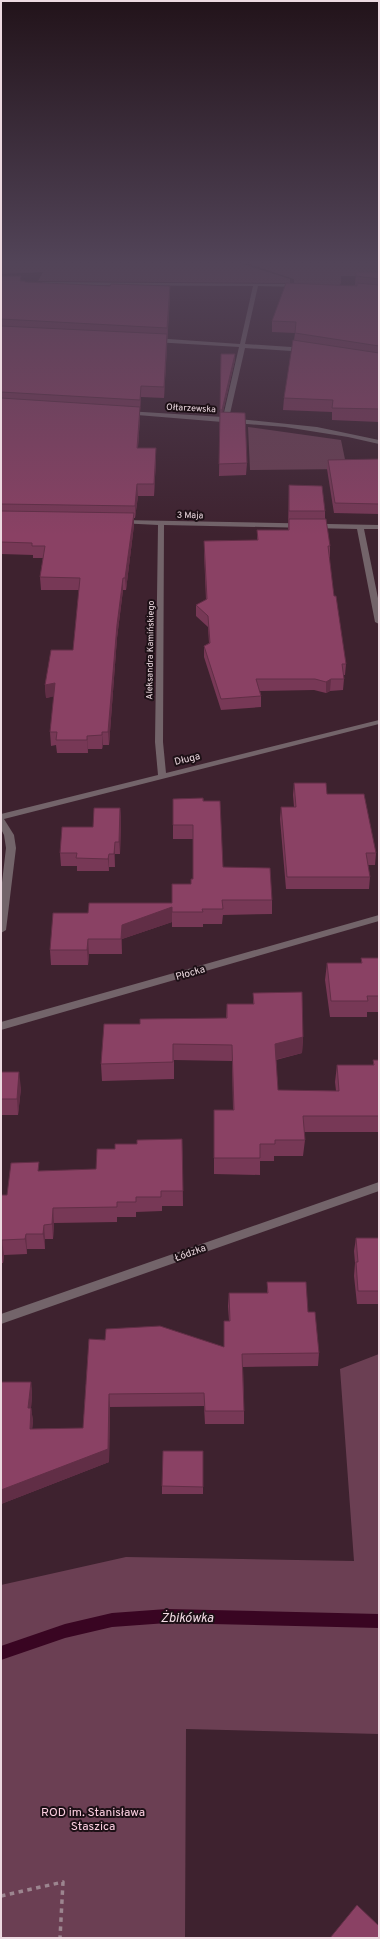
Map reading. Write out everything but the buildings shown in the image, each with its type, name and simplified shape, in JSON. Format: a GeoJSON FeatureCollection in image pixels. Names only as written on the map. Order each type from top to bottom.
{"type":"FeatureCollection","features":[{"type":"Feature","properties":{"kind":"street"},"geometry":{"type":"LineString","coordinates":[[226,419],[241,354]]}},
{"type":"Feature","properties":{"kind":"street","name":"Ołtarzewska"},"geometry":{"type":"LineString","coordinates":[[118,412],[226,419],[300,426],[346,434],[379,442]]}},
{"type":"Feature","properties":{"kind":"street","name":"3 Maja"},"geometry":{"type":"LineString","coordinates":[[116,522],[379,527]]}},
{"type":"Feature","properties":{"kind":"street","name":"Aleksandra Kamińskiego"},"geometry":{"type":"LineString","coordinates":[[161,523],[159,742],[162,776]]}},
{"type":"Feature","properties":{"kind":"street"},"geometry":{"type":"LineString","coordinates":[[360,527],[379,622]]}},
{"type":"Feature","properties":{"kind":"street","name":"Długa"},"geometry":{"type":"LineString","coordinates":[[1,817],[379,722]]}},
{"type":"Feature","properties":{"kind":"street"},"geometry":{"type":"LineString","coordinates":[[1,822],[8,835],[11,848],[1,930]]}},
{"type":"Feature","properties":{"kind":"street","name":"Płocka"},"geometry":{"type":"LineString","coordinates":[[1,1026],[379,918]]}},
{"type":"Feature","properties":{"kind":"street","name":"Łódzka"},"geometry":{"type":"LineString","coordinates":[[1,1319],[379,1186]]}},
{"type":"Feature","properties":{"kind":"path"},"geometry":{"type":"LineString","coordinates":[[1,1896],[63,1882],[60,1938]]}},
{"type":"Feature","properties":{"kind":"green space"},"geometry":{"type":"Polygon","coordinates":[[[248,427],[341,440],[347,469],[250,470],[248,427]]]}},
{"type":"Feature","properties":{"kind":"green space","name":"ROD im. Stanisława Staszica"},"geometry":{"type":"Polygon","coordinates":[[[379,1354],[379,1734],[186,1729],[185,1938],[1,1938],[1,1585],[126,1557],[354,1561],[340,1369],[379,1354]]]}},
{"type":"Feature","properties":{"kind":"waterway","name":"Żbikówka"},"geometry":{"type":"LineString","coordinates":[[1,1653],[65,1631],[112,1620],[167,1616],[379,1621]]}}]}
